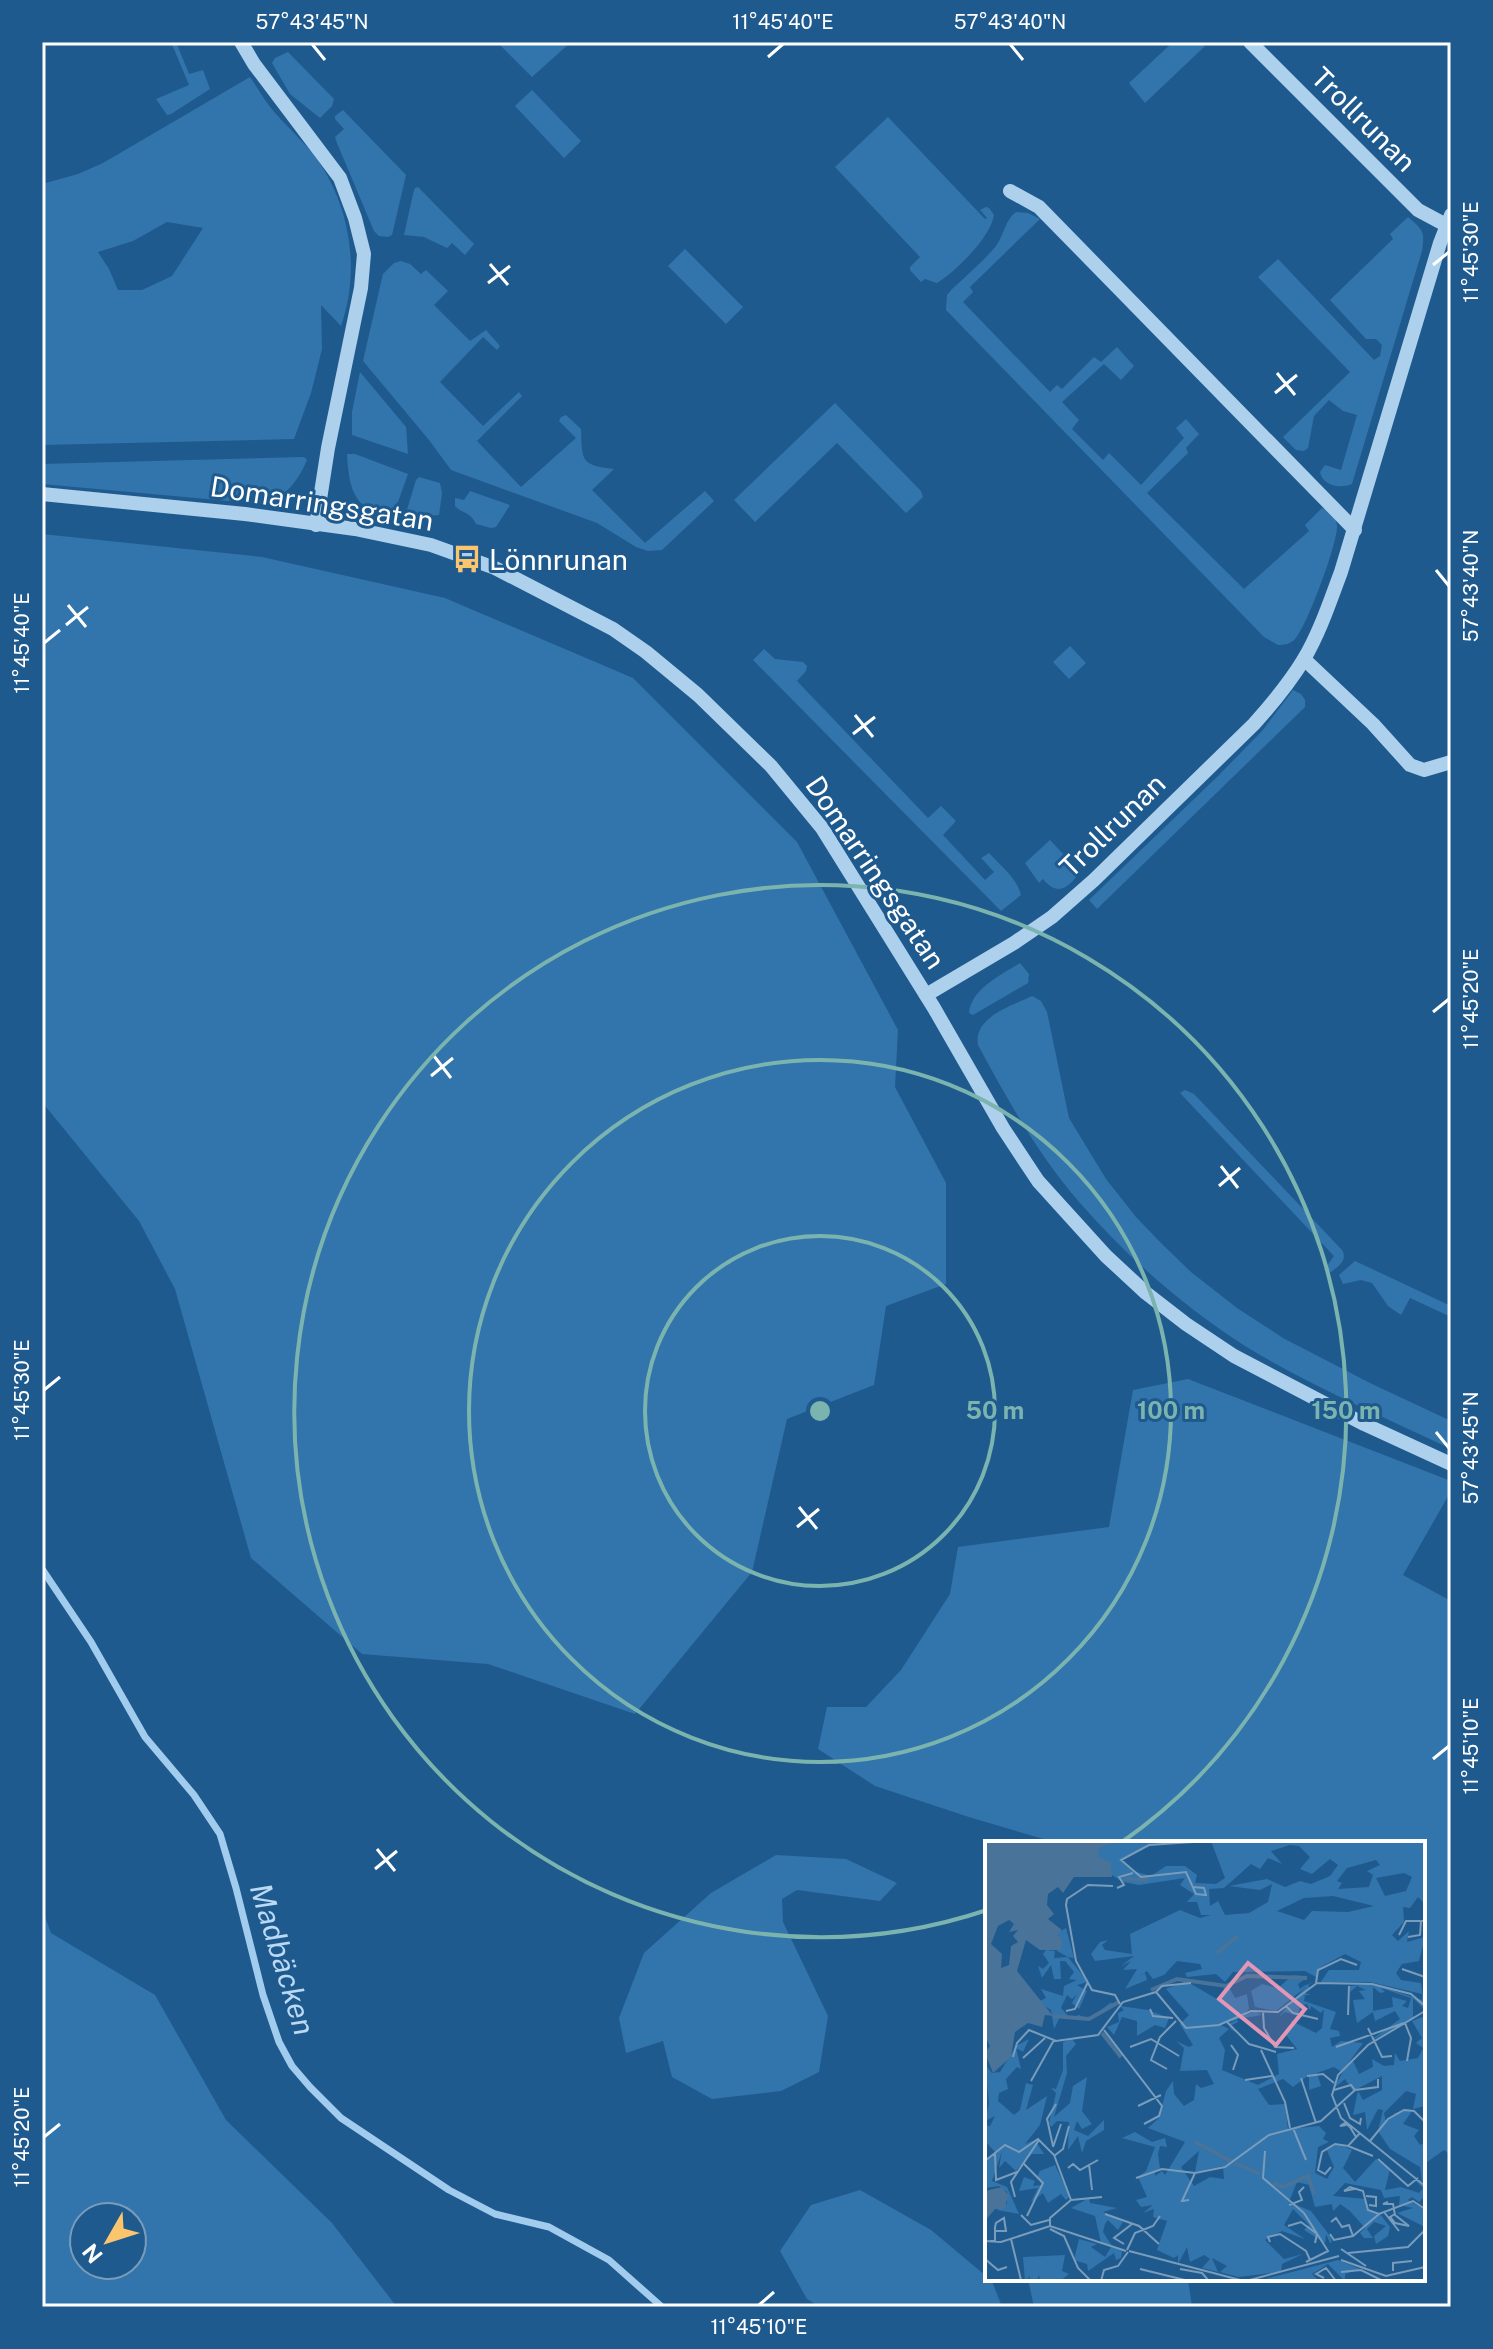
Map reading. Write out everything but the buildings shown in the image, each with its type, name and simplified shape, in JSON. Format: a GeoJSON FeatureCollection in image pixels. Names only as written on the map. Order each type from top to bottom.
{"type":"FeatureCollection","features":[{"type":"Feature","properties":{"kind":"street"},"geometry":{"type":"LineString","coordinates":[[241,42],[254,64],[340,178],[364,254],[361,288],[328,448],[316,525]]}},
{"type":"Feature","properties":{"kind":"street","name":"Trollrunan"},"geometry":{"type":"LineString","coordinates":[[926,995],[1052,917],[1254,724],[1304,659],[1331,598],[1355,530],[1449,220],[1418,210],[1250,42]]}},
{"type":"Feature","properties":{"kind":"street"},"geometry":{"type":"LineString","coordinates":[[1010,191],[1039,207],[1355,530]]}},
{"type":"Feature","properties":{"kind":"street","name":"Domarringsgatan"},"geometry":{"type":"LineString","coordinates":[[42,494],[245,514],[355,529],[431,545],[495,568],[613,629],[698,695],[771,766],[822,828],[926,995],[1003,1128],[1038,1181],[1087,1237],[1146,1293],[1186,1324],[1262,1373],[1451,1464]]}},
{"type":"Feature","properties":{"kind":"street"},"geometry":{"type":"LineString","coordinates":[[1304,659],[1373,724],[1410,765],[1424,770],[1451,762]]}},
{"type":"Feature","properties":{"kind":"shaded area"},"geometry":{"type":"Polygon","coordinates":[[[171,42],[176,42],[189,74],[203,70],[210,89],[167,115],[156,99],[189,85],[171,42]]]}},
{"type":"Feature","properties":{"kind":"shaded area"},"geometry":{"type":"Polygon","coordinates":[[[497,42],[571,42],[532,77],[497,42]]]}},
{"type":"Feature","properties":{"kind":"shaded area"},"geometry":{"type":"Polygon","coordinates":[[[1173,42],[1194,42],[1205,46],[1145,103],[1129,83],[1173,42]]]}},
{"type":"Feature","properties":{"kind":"shaded area"},"geometry":{"type":"Polygon","coordinates":[[[288,52],[334,99],[332,106],[320,118],[290,94],[272,63],[275,58],[288,52]]]}},
{"type":"Feature","properties":{"kind":"shaded area"},"geometry":{"type":"Polygon","coordinates":[[[250,77],[271,108],[313,154],[336,193],[343,214],[351,259],[350,282],[341,326],[321,305],[322,349],[311,393],[294,439],[42,445],[42,184],[103,163],[250,77]],[[167,222],[133,241],[98,252],[118,290],[142,290],[172,276],[203,228],[167,222]]]}},
{"type":"Feature","properties":{"kind":"shaded area"},"geometry":{"type":"Polygon","coordinates":[[[532,90],[581,141],[564,158],[515,106],[532,90]]]}},
{"type":"Feature","properties":{"kind":"shaded area"},"geometry":{"type":"Polygon","coordinates":[[[343,110],[406,175],[392,235],[388,237],[379,236],[374,231],[337,143],[335,137],[344,129],[335,116],[343,110]]]}},
{"type":"Feature","properties":{"kind":"shaded area"},"geometry":{"type":"Polygon","coordinates":[[[888,117],[985,219],[980,210],[986,207],[994,215],[979,243],[937,283],[925,279],[921,282],[910,270],[920,257],[835,167],[888,117]]]}},
{"type":"Feature","properties":{"kind":"shaded area"},"geometry":{"type":"Polygon","coordinates":[[[418,187],[474,244],[465,255],[452,243],[447,248],[424,237],[404,235],[413,194],[418,187]]]}},
{"type":"Feature","properties":{"kind":"shaded area"},"geometry":{"type":"Polygon","coordinates":[[[1016,212],[1040,219],[970,287],[973,292],[963,302],[1050,392],[1057,385],[1062,389],[1094,357],[1101,362],[1117,347],[1134,366],[1121,380],[1104,364],[1062,402],[1079,420],[1072,429],[1103,460],[1109,453],[1141,485],[1184,438],[1176,428],[1186,419],[1199,434],[1186,448],[1188,453],[1147,493],[1244,589],[1309,531],[1305,525],[1322,508],[1334,516],[1336,535],[1327,566],[1307,619],[1291,642],[1278,645],[1264,637],[946,310],[947,295],[996,246],[1009,219],[1016,212]]]}},
{"type":"Feature","properties":{"kind":"shaded area"},"geometry":{"type":"Polygon","coordinates":[[[1408,217],[1422,231],[1422,251],[1352,484],[1333,485],[1320,472],[1325,465],[1341,470],[1357,415],[1343,411],[1329,400],[1314,416],[1308,448],[1296,450],[1283,437],[1350,372],[1258,277],[1278,259],[1374,360],[1380,356],[1382,345],[1376,339],[1366,339],[1330,300],[1393,239],[1390,234],[1408,217]]]}},
{"type":"Feature","properties":{"kind":"shaded area"},"geometry":{"type":"Polygon","coordinates":[[[685,249],[743,307],[726,324],[668,266],[685,249]]]}},
{"type":"Feature","properties":{"kind":"shaded area"},"geometry":{"type":"Polygon","coordinates":[[[401,261],[421,274],[426,270],[448,291],[434,305],[470,341],[486,330],[500,346],[497,350],[483,337],[440,382],[483,426],[519,392],[522,396],[477,441],[521,487],[576,438],[559,421],[566,415],[581,429],[586,460],[595,466],[614,469],[592,490],[645,543],[705,491],[714,501],[662,550],[648,551],[597,523],[451,470],[363,361],[383,274],[394,263],[401,261]]]}},
{"type":"Feature","properties":{"kind":"shaded area"},"geometry":{"type":"Polygon","coordinates":[[[360,372],[406,427],[408,454],[352,435],[352,412],[360,372]]]}},
{"type":"Feature","properties":{"kind":"shaded area"},"geometry":{"type":"Polygon","coordinates":[[[835,403],[921,491],[923,497],[906,513],[837,443],[755,522],[734,500],[835,403]]]}},
{"type":"Feature","properties":{"kind":"shaded area"},"geometry":{"type":"Polygon","coordinates":[[[347,454],[355,454],[408,474],[398,502],[386,517],[366,507],[354,494],[347,454]]]}},
{"type":"Feature","properties":{"kind":"shaded area"},"geometry":{"type":"Polygon","coordinates":[[[304,457],[307,460],[290,488],[277,498],[261,504],[42,484],[42,464],[304,457]]]}},
{"type":"Feature","properties":{"kind":"shaded area"},"geometry":{"type":"Polygon","coordinates":[[[419,477],[440,483],[439,515],[406,513],[419,477]]]}},
{"type":"Feature","properties":{"kind":"shaded area"},"geometry":{"type":"Polygon","coordinates":[[[470,491],[510,505],[496,527],[476,524],[472,517],[455,506],[455,498],[464,500],[470,491]]]}},
{"type":"Feature","properties":{"kind":"shaded area"},"geometry":{"type":"Polygon","coordinates":[[[42,534],[262,557],[445,598],[633,678],[797,842],[898,1030],[895,1087],[946,1183],[946,1284],[886,1306],[874,1385],[787,1419],[752,1572],[635,1714],[488,1664],[362,1654],[251,1558],[175,1289],[139,1221],[42,1102],[42,534]]]}},
{"type":"Feature","properties":{"kind":"shaded area"},"geometry":{"type":"Polygon","coordinates":[[[1070,646],[1086,663],[1069,679],[1053,662],[1070,646]]]}},
{"type":"Feature","properties":{"kind":"shaded area"},"geometry":{"type":"Polygon","coordinates":[[[764,649],[775,659],[803,662],[807,666],[806,671],[797,681],[928,818],[941,806],[956,821],[943,835],[985,880],[994,872],[981,858],[989,853],[1012,877],[1021,895],[1001,911],[753,660],[764,649]]]}},
{"type":"Feature","properties":{"kind":"shaded area"},"geometry":{"type":"Polygon","coordinates":[[[1293,690],[1301,694],[1305,707],[1097,909],[1089,900],[1262,731],[1293,690]]]}},
{"type":"Feature","properties":{"kind":"shaded area"},"geometry":{"type":"Polygon","coordinates":[[[1050,840],[1080,872],[1063,888],[1053,888],[1043,879],[1039,883],[1025,863],[1050,840]]]}},
{"type":"Feature","properties":{"kind":"shaded area"},"geometry":{"type":"Polygon","coordinates":[[[1020,963],[1029,974],[1028,983],[973,1015],[969,1013],[981,990],[1020,963]]]}},
{"type":"Feature","properties":{"kind":"shaded area"},"geometry":{"type":"Polygon","coordinates":[[[1032,996],[1041,1001],[1047,1012],[1069,1118],[1106,1179],[1136,1217],[1191,1272],[1237,1308],[1283,1338],[1451,1421],[1451,1449],[1321,1387],[1245,1346],[1178,1298],[1098,1223],[1037,1147],[978,1045],[978,1035],[988,1020],[1032,996]]]}},
{"type":"Feature","properties":{"kind":"shaded area"},"geometry":{"type":"Polygon","coordinates":[[[1185,1090],[1194,1094],[1342,1250],[1343,1260],[1331,1272],[1324,1270],[1334,1256],[1180,1093],[1185,1090]]]}},
{"type":"Feature","properties":{"kind":"shaded area"},"geometry":{"type":"Polygon","coordinates":[[[1355,1261],[1451,1306],[1451,1317],[1410,1298],[1401,1315],[1388,1306],[1372,1283],[1361,1280],[1343,1284],[1339,1275],[1355,1261]]]}},
{"type":"Feature","properties":{"kind":"shaded area"},"geometry":{"type":"Polygon","coordinates":[[[1188,1379],[1451,1481],[1451,1491],[1403,1575],[1451,1601],[1451,2155],[1444,2150],[1425,2164],[1425,1841],[1050,1841],[875,1786],[818,1749],[827,1707],[866,1707],[901,1670],[950,1594],[958,1547],[1109,1527],[1133,1390],[1188,1379]]]}},
{"type":"Feature","properties":{"kind":"shaded area"},"geometry":{"type":"Polygon","coordinates":[[[776,1855],[846,1859],[897,1883],[880,1901],[797,1890],[782,1899],[783,1922],[828,2016],[819,2072],[781,2091],[712,2099],[672,2077],[663,2041],[626,2053],[619,2018],[644,1953],[711,1893],[776,1855]]]}},
{"type":"Feature","properties":{"kind":"shaded area"},"geometry":{"type":"Polygon","coordinates":[[[42,1909],[51,1933],[155,1995],[226,2120],[332,2223],[397,2307],[42,2307],[42,1909]]]}},
{"type":"Feature","properties":{"kind":"shaded area"},"geometry":{"type":"Polygon","coordinates":[[[860,2190],[931,2230],[985,2275],[985,2281],[992,2281],[1002,2307],[820,2307],[807,2299],[780,2251],[811,2205],[860,2190]]]}},
{"type":"Feature","properties":{"kind":"shaded area"},"geometry":{"type":"Polygon","coordinates":[[[1028,2281],[1188,2281],[1192,2307],[1034,2307],[1028,2281]]]}},
{"type":"Feature","properties":{"kind":"waterway","name":"Madbäcken"},"geometry":{"type":"LineString","coordinates":[[42,1569],[91,1642],[145,1737],[194,1795],[220,1834],[263,1995],[279,2042],[292,2066],[341,2118],[449,2190],[495,2214],[549,2227],[609,2260],[662,2307]]}},
{"type":"Feature","properties":{"kind":"place","name":"Lönnrunan"},"geometry":{"type":"Point","coordinates":[467,559]}}]}
